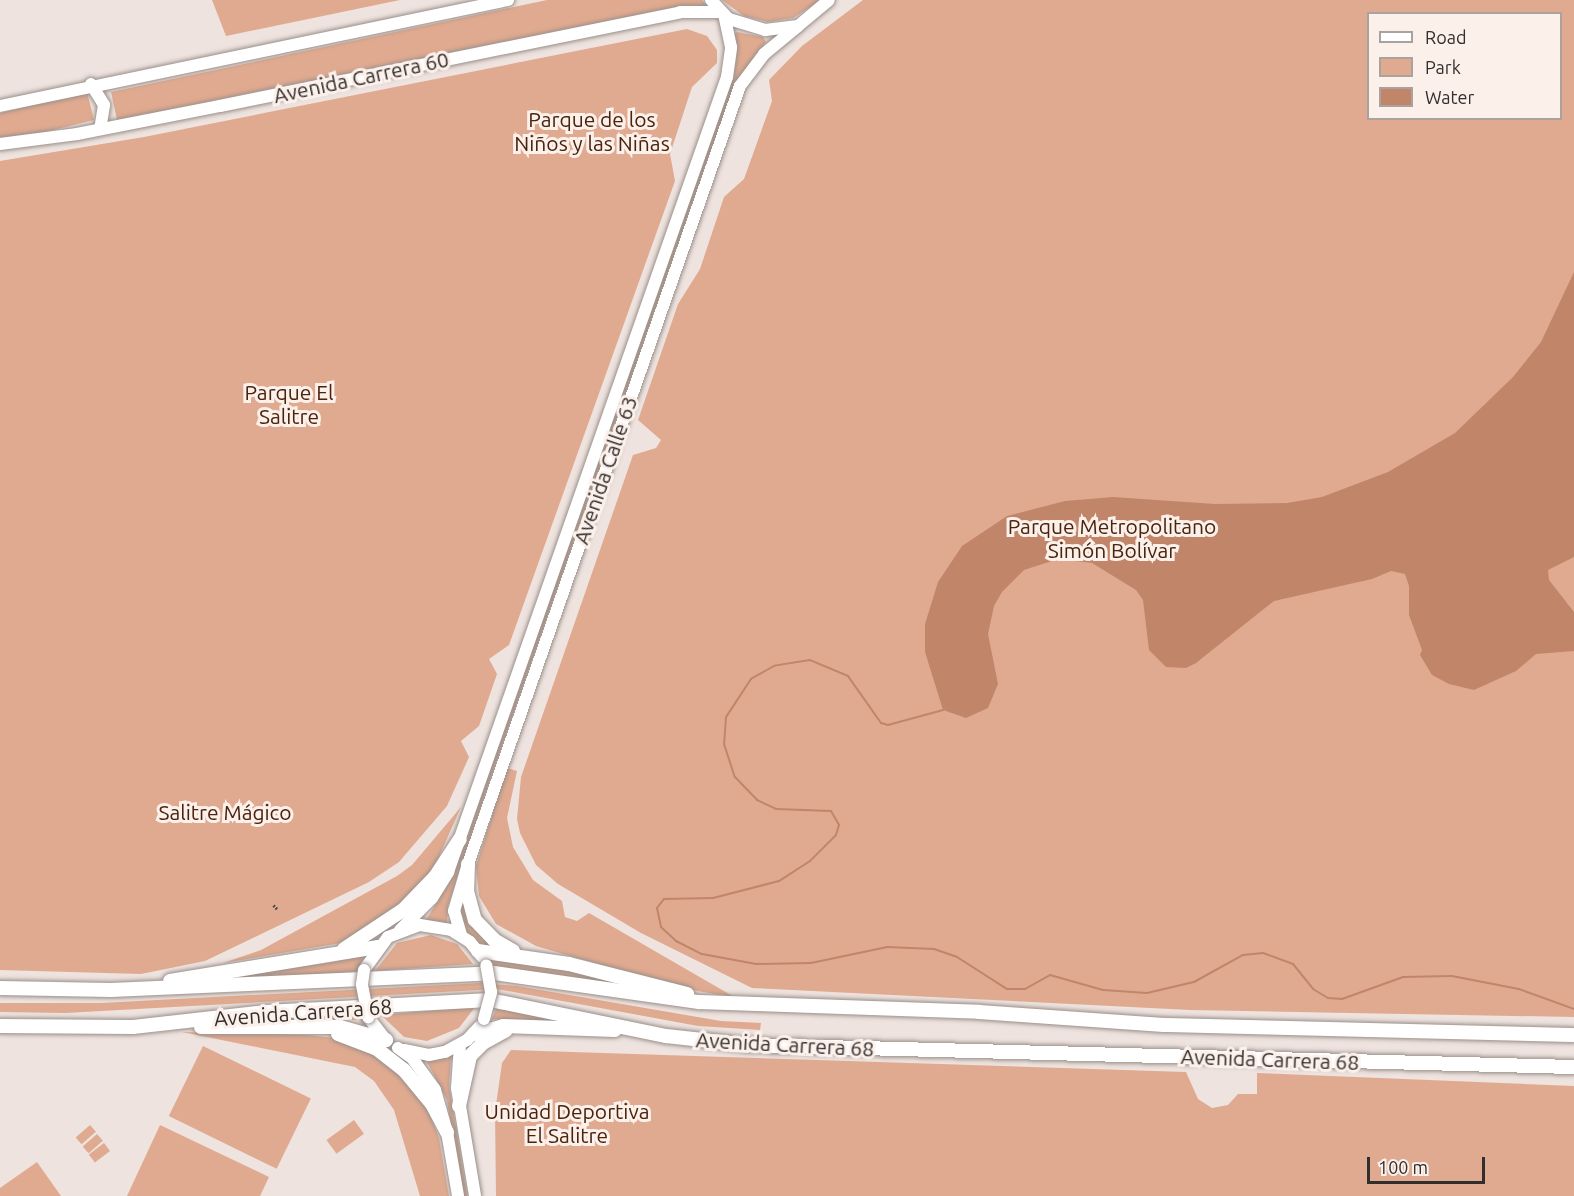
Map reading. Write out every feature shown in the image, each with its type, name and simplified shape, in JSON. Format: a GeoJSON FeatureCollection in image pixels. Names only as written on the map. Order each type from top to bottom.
{"type":"FeatureCollection","features":[{"type":"Feature","properties":{"kind":"main road"},"geometry":{"type":"LineString","coordinates":[[0,106],[91,84],[508,0]]}},
{"type":"Feature","properties":{"kind":"main road"},"geometry":{"type":"LineString","coordinates":[[711,0],[722,14],[754,28],[798,26]]}},
{"type":"Feature","properties":{"kind":"main road","name":"Avenida Calle 63"},"geometry":{"type":"LineString","coordinates":[[460,935],[454,911],[468,864],[740,86],[759,59],[829,1]]}},
{"type":"Feature","properties":{"kind":"main road","name":"Avenida Carrera 60"},"geometry":{"type":"LineString","coordinates":[[0,144],[100,129],[680,12],[722,14]]}},
{"type":"Feature","properties":{"kind":"main road","name":"Avenida Calle 63"},"geometry":{"type":"LineString","coordinates":[[400,930],[442,884],[460,839],[727,77],[731,47],[722,14]]}},
{"type":"Feature","properties":{"kind":"main road"},"geometry":{"type":"LineString","coordinates":[[91,84],[104,105],[100,129]]}},
{"type":"Feature","properties":{"kind":"main road"},"geometry":{"type":"LineString","coordinates":[[561,548],[576,554]]}},
{"type":"Feature","properties":{"kind":"main road"},"geometry":{"type":"LineString","coordinates":[[330,956],[367,937],[403,910],[435,877],[460,839]]}},
{"type":"Feature","properties":{"kind":"main road"},"geometry":{"type":"LineString","coordinates":[[468,864],[467,891],[476,920],[494,940],[526,957]]}},
{"type":"Feature","properties":{"kind":"main road"},"geometry":{"type":"LineString","coordinates":[[458,1196],[447,1132],[430,1082],[412,1058],[392,1044],[368,1017],[362,986],[364,970],[378,946],[400,930],[431,925],[460,935],[478,951],[486,965],[491,992],[484,1018],[474,1034]]}},
{"type":"Feature","properties":{"kind":"main road"},"geometry":{"type":"LineString","coordinates":[[132,989],[378,946]]}},
{"type":"Feature","properties":{"kind":"main road"},"geometry":{"type":"LineString","coordinates":[[478,951],[579,966],[722,1003]]}},
{"type":"Feature","properties":{"kind":"main road","name":"Avenida Carrera 68"},"geometry":{"type":"LineString","coordinates":[[0,988],[132,989],[494,974],[722,1003],[979,1012],[1164,1025],[1574,1035]]}},
{"type":"Feature","properties":{"kind":"main road","name":"Avenida Carrera 68"},"geometry":{"type":"LineString","coordinates":[[0,1026],[133,1027],[266,1012],[490,1000],[641,1031],[749,1045],[1574,1067]]}},
{"type":"Feature","properties":{"kind":"main road"},"geometry":{"type":"LineString","coordinates":[[459,1106],[470,1056],[491,1037],[519,1026]]}},
{"type":"Feature","properties":{"kind":"main road"},"geometry":{"type":"LineString","coordinates":[[133,1027],[352,1028],[392,1044],[429,1055],[460,1045],[474,1034],[493,1027],[641,1031]]}},
{"type":"Feature","properties":{"kind":"main road"},"geometry":{"type":"LineString","coordinates":[[307,1027],[352,1037],[390,1058],[425,1093],[447,1132]]}},
{"type":"Feature","properties":{"kind":"main road"},"geometry":{"type":"LineString","coordinates":[[460,1045],[456,1075],[459,1106],[475,1196]]}},
{"type":"Feature","properties":{"kind":"green space"},"geometry":{"type":"Polygon","coordinates":[[[212,0],[400,0],[226,36],[212,0]]]}},
{"type":"Feature","properties":{"kind":"green space"},"geometry":{"type":"Polygon","coordinates":[[[547,0],[702,0],[706,6],[676,7],[117,120],[111,92],[547,0]]]}},
{"type":"Feature","properties":{"kind":"green space"},"geometry":{"type":"Polygon","coordinates":[[[722,0],[821,0],[793,18],[768,22],[744,16],[722,0]]]}},
{"type":"Feature","properties":{"kind":"green space","name":"Parque Metropolitano Simón Bolívar"},"geometry":{"type":"Polygon","coordinates":[[[863,0],[1574,0],[1574,1017],[1190,1010],[752,988],[641,933],[558,884],[536,865],[520,833],[517,819],[521,777],[633,455],[656,448],[661,440],[638,420],[678,304],[700,269],[724,197],[744,179],[772,101],[769,80],[802,46],[863,0]]]}},
{"type":"Feature","properties":{"kind":"green space","name":"Parque El Salitre"},"geometry":{"type":"Polygon","coordinates":[[[687,29],[707,36],[717,50],[717,63],[692,87],[670,154],[675,181],[509,645],[489,659],[497,674],[479,726],[461,741],[469,757],[447,806],[399,862],[369,882],[205,961],[141,974],[0,970],[0,161],[144,137],[687,29]]]}},
{"type":"Feature","properties":{"kind":"green space"},"geometry":{"type":"Polygon","coordinates":[[[737,32],[763,37],[766,42],[736,82],[707,161],[490,779],[448,906],[447,924],[426,920],[452,878],[734,74],[737,51],[733,34],[737,32]]]}},
{"type":"Feature","properties":{"kind":"green space"},"geometry":{"type":"Polygon","coordinates":[[[87,92],[94,120],[45,132],[0,138],[0,113],[87,92]]]}},
{"type":"Feature","properties":{"kind":"green space"},"geometry":{"type":"Polygon","coordinates":[[[507,768],[517,771],[507,818],[513,847],[533,880],[562,901],[565,917],[577,921],[589,913],[736,998],[676,987],[536,946],[496,924],[479,896],[476,866],[507,768]]]}},
{"type":"Feature","properties":{"kind":"green space"},"geometry":{"type":"Polygon","coordinates":[[[461,807],[433,870],[402,906],[347,942],[223,963],[261,950],[397,876],[412,865],[461,807]]]}},
{"type":"Feature","properties":{"kind":"green space"},"geometry":{"type":"Polygon","coordinates":[[[463,899],[498,948],[478,943],[467,932],[461,914],[463,899]]]}},
{"type":"Feature","properties":{"kind":"green space"},"geometry":{"type":"Polygon","coordinates":[[[431,935],[457,944],[473,964],[375,971],[397,943],[431,935]]]}},
{"type":"Feature","properties":{"kind":"green space"},"geometry":{"type":"Polygon","coordinates":[[[364,956],[357,973],[192,983],[321,964],[364,956]]]}},
{"type":"Feature","properties":{"kind":"green space"},"geometry":{"type":"Polygon","coordinates":[[[488,958],[586,972],[637,987],[494,968],[488,958]]]}},
{"type":"Feature","properties":{"kind":"green space"},"geometry":{"type":"Polygon","coordinates":[[[482,983],[517,986],[721,1021],[761,1023],[760,1030],[698,1026],[497,989],[65,1013],[0,1012],[0,1003],[101,1003],[482,983]]]}},
{"type":"Feature","properties":{"kind":"green space"},"geometry":{"type":"Polygon","coordinates":[[[475,1007],[459,1028],[427,1041],[404,1037],[381,1015],[475,1007]]]}},
{"type":"Feature","properties":{"kind":"green space"},"geometry":{"type":"Polygon","coordinates":[[[497,1007],[597,1025],[492,1019],[497,1007]]]}},
{"type":"Feature","properties":{"kind":"green space"},"geometry":{"type":"Polygon","coordinates":[[[362,1011],[367,1020],[255,1019],[362,1011]]]}},
{"type":"Feature","properties":{"kind":"green space"},"geometry":{"type":"Polygon","coordinates":[[[182,1032],[307,1035],[335,1038],[376,1054],[402,1077],[427,1107],[439,1138],[449,1196],[420,1196],[394,1110],[374,1081],[355,1067],[182,1032]]]}},
{"type":"Feature","properties":{"kind":"green space"},"geometry":{"type":"Polygon","coordinates":[[[203,1046],[311,1099],[277,1169],[169,1116],[203,1046]]]}},
{"type":"Feature","properties":{"kind":"green space","name":"Unidad Deportiva El Salitre"},"geometry":{"type":"Polygon","coordinates":[[[511,1050],[1186,1072],[1198,1099],[1212,1108],[1228,1105],[1238,1094],[1257,1094],[1257,1073],[1574,1086],[1574,1196],[496,1196],[495,1112],[502,1063],[511,1050]]]}},
{"type":"Feature","properties":{"kind":"green space"},"geometry":{"type":"Polygon","coordinates":[[[451,1056],[449,1086],[467,1196],[462,1196],[447,1100],[427,1062],[451,1056]]]}},
{"type":"Feature","properties":{"kind":"green space"},"geometry":{"type":"Polygon","coordinates":[[[354,1120],[364,1134],[336,1154],[326,1140],[354,1120]]]}},
{"type":"Feature","properties":{"kind":"green space"},"geometry":{"type":"Polygon","coordinates":[[[90,1125],[96,1132],[82,1144],[76,1137],[90,1125]]]}},
{"type":"Feature","properties":{"kind":"green space"},"geometry":{"type":"Polygon","coordinates":[[[160,1125],[269,1177],[260,1196],[127,1196],[160,1125]]]}},
{"type":"Feature","properties":{"kind":"green space"},"geometry":{"type":"Polygon","coordinates":[[[97,1134],[103,1141],[89,1153],[83,1146],[97,1134]]]}},
{"type":"Feature","properties":{"kind":"green space"},"geometry":{"type":"Polygon","coordinates":[[[104,1143],[110,1151],[95,1162],[89,1154],[104,1143]]]}},
{"type":"Feature","properties":{"kind":"green space"},"geometry":{"type":"Polygon","coordinates":[[[37,1162],[61,1196],[0,1196],[0,1188],[37,1162]]]}},
{"type":"Feature","properties":{"kind":"water"},"geometry":{"type":"Polygon","coordinates":[[[1574,272],[1574,557],[1548,570],[1549,580],[1574,612],[1574,651],[1536,654],[1516,671],[1474,690],[1449,684],[1432,675],[1420,655],[1422,650],[1409,615],[1409,586],[1405,574],[1391,571],[1372,579],[1274,601],[1196,663],[1186,668],[1166,667],[1149,650],[1143,600],[1136,590],[1092,563],[1058,559],[1024,570],[1002,592],[994,606],[988,634],[998,684],[988,708],[966,718],[943,710],[925,652],[925,624],[938,582],[962,546],[1007,516],[1065,501],[1113,497],[1215,504],[1287,503],[1322,497],[1388,472],[1455,433],[1513,377],[1541,342],[1574,272]]]}},
{"type":"Feature","properties":{"kind":"waterway"},"geometry":{"type":"LineString","coordinates":[[943,710],[888,725],[881,723],[848,676],[810,660],[774,666],[751,679],[726,717],[724,744],[735,777],[757,800],[776,809],[831,811],[839,825],[836,835],[810,861],[779,881],[713,898],[664,899],[657,908],[661,927],[676,941],[702,954],[756,964],[811,963],[887,947],[934,949],[957,957],[1007,989],[1025,989],[1050,975],[1103,990],[1147,993],[1194,982],[1243,955],[1263,953],[1293,964],[1313,989],[1328,998],[1342,999],[1403,977],[1452,976],[1519,989],[1574,1009]]}},
{"type":"Feature","properties":{"kind":"park label","name":"Parque de los Niños y las Niñas"},"geometry":{"type":"Point","coordinates":[592,131]}},
{"type":"Feature","properties":{"kind":"park label","name":"Salitre Mágico"},"geometry":{"type":"Point","coordinates":[225,812]}}]}
